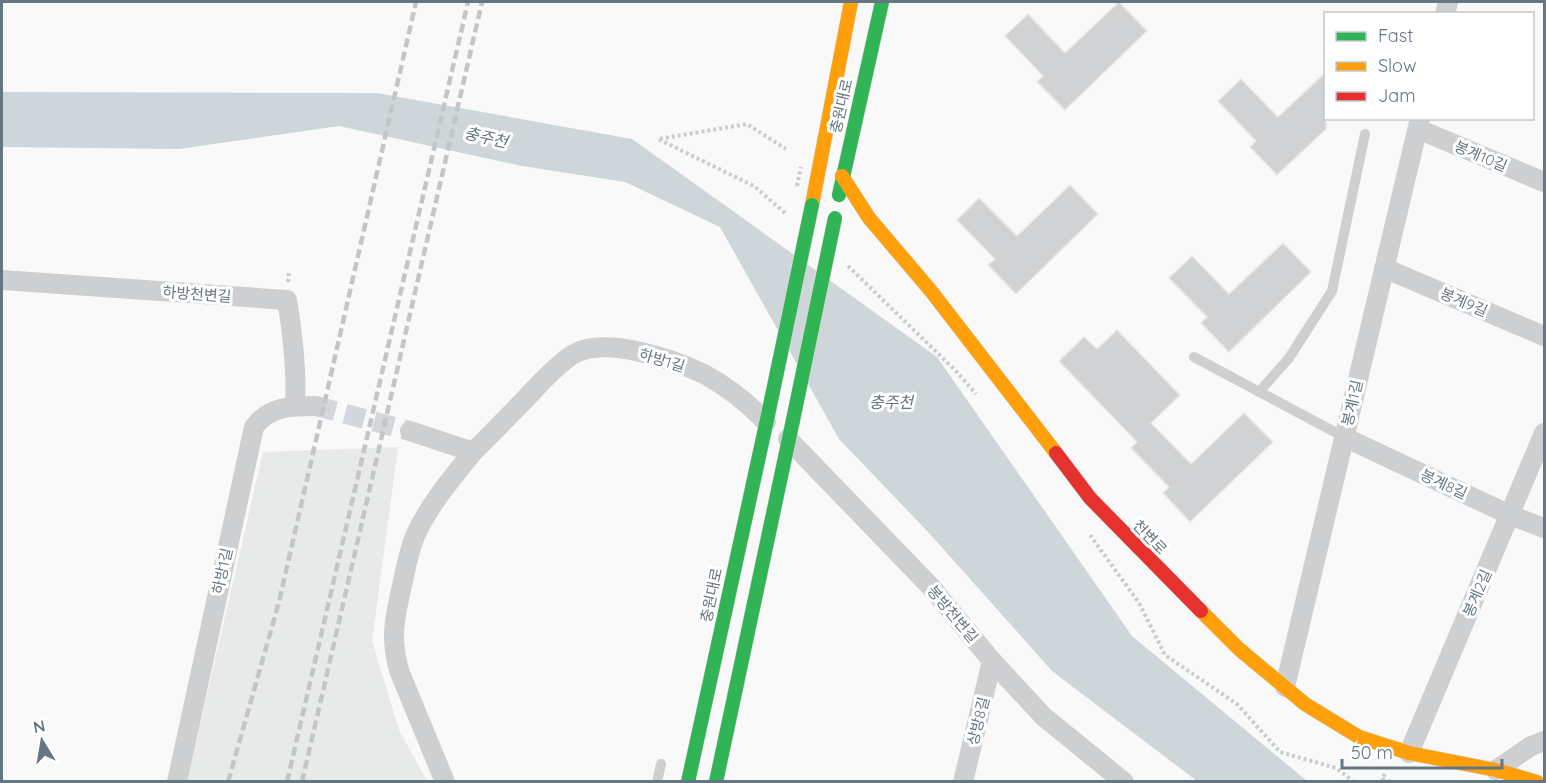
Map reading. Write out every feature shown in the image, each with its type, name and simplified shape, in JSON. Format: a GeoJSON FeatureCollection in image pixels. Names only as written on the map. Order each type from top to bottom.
{"type":"FeatureCollection","features":[{"type":"Feature","properties":{"kind":"street","name":"충원대로"},"geometry":{"type":"LineString","coordinates":[[688,782],[812,205],[851,2]]}},
{"type":"Feature","properties":{"kind":"street","name":"충원대로"},"geometry":{"type":"LineString","coordinates":[[790,429],[842,176],[882,2]]}},
{"type":"Feature","properties":{"kind":"street","name":"봉계10길"},"geometry":{"type":"LineString","coordinates":[[1419,124],[1545,182]]}},
{"type":"Feature","properties":{"kind":"street","name":"봉계1길"},"geometry":{"type":"LineString","coordinates":[[1285,687],[1419,124]]}},
{"type":"Feature","properties":{"kind":"street","name":"천변로"},"geometry":{"type":"LineString","coordinates":[[842,176],[869,218],[931,291],[1090,498],[1239,649],[1305,704],[1359,736],[1409,753],[1496,770],[1538,782]]}},
{"type":"Feature","properties":{"kind":"street","name":"봉계9길"},"geometry":{"type":"LineString","coordinates":[[1384,268],[1545,336]]}},
{"type":"Feature","properties":{"kind":"street","name":"하방천변길"},"geometry":{"type":"LineString","coordinates":[[2,280],[287,300],[293,334],[295,406]]}},
{"type":"Feature","properties":{"kind":"street","name":"하방1길"},"geometry":{"type":"LineString","coordinates":[[445,782],[394,656],[393,630],[406,567],[416,535],[436,501],[473,452],[554,370],[572,355],[592,348],[622,348],[672,361],[706,375],[767,418]]}},
{"type":"Feature","properties":{"kind":"street","name":"하방1길"},"geometry":{"type":"LineString","coordinates":[[177,782],[254,427],[260,418],[282,407],[316,406]]}},
{"type":"Feature","properties":{"kind":"street","name":"봉방천변길"},"geometry":{"type":"LineString","coordinates":[[790,429],[931,587],[992,661],[1044,717],[1124,782]]}},
{"type":"Feature","properties":{"kind":"street"},"geometry":{"type":"LineString","coordinates":[[716,782],[790,429]]}},
{"type":"Feature","properties":{"kind":"street"},"geometry":{"type":"LineString","coordinates":[[410,430],[473,452]]}},
{"type":"Feature","properties":{"kind":"street","name":"봉계2길"},"geometry":{"type":"LineString","coordinates":[[1409,753],[1545,434]]}},
{"type":"Feature","properties":{"kind":"street","name":"봉계8길"},"geometry":{"type":"LineString","coordinates":[[1344,436],[1510,515],[1545,528]]}},
{"type":"Feature","properties":{"kind":"street","name":"상방8길"},"geometry":{"type":"LineString","coordinates":[[963,782],[992,661]]}},
{"type":"Feature","properties":{"kind":"street"},"geometry":{"type":"LineString","coordinates":[[1496,770],[1531,746],[1545,741]]}},
{"type":"Feature","properties":{"kind":"lane"},"geometry":{"type":"LineString","coordinates":[[1259,392],[1289,358],[1332,291],[1365,134]]}},
{"type":"Feature","properties":{"kind":"lane"},"geometry":{"type":"LineString","coordinates":[[1194,357],[1344,436]]}},
{"type":"Feature","properties":{"kind":"lane"},"geometry":{"type":"LineString","coordinates":[[657,782],[661,764]]}},
{"type":"Feature","properties":{"kind":"path"},"geometry":{"type":"LineString","coordinates":[[786,149],[747,124],[658,139],[754,186],[790,216]]}},
{"type":"Feature","properties":{"kind":"path"},"geometry":{"type":"LineString","coordinates":[[844,261],[955,370],[977,395]]}},
{"type":"Feature","properties":{"kind":"path"},"geometry":{"type":"LineString","coordinates":[[1085,528],[1138,603],[1165,655],[1237,704],[1280,752],[1336,768],[1354,782]]}},
{"type":"Feature","properties":{"kind":"path"},"geometry":{"type":"LineString","coordinates":[[1382,779],[1392,782]]}},
{"type":"Feature","properties":{"kind":"shaded area"},"geometry":{"type":"Polygon","coordinates":[[[398,447],[372,641],[399,730],[427,781],[187,781],[263,452],[398,447]]]}},
{"type":"Feature","properties":{"kind":"water","name":"충주천"},"geometry":{"type":"Polygon","coordinates":[[[2,92],[377,93],[632,139],[937,357],[1132,636],[1307,781],[1197,781],[1052,671],[930,534],[839,439],[720,227],[625,182],[522,166],[339,126],[179,149],[2,147],[2,92]]]}},
{"type":"Feature","properties":{"kind":"building"},"geometry":{"type":"Polygon","coordinates":[[[1119,2],[1147,31],[1065,110],[1037,82],[1043,76],[1005,36],[1028,14],[1065,53],[1119,2]]]}},
{"type":"Feature","properties":{"kind":"building"},"geometry":{"type":"Polygon","coordinates":[[[1324,74],[1326,129],[1277,175],[1250,147],[1256,141],[1218,101],[1241,79],[1278,117],[1324,74]]]}},
{"type":"Feature","properties":{"kind":"building"},"geometry":{"type":"Polygon","coordinates":[[[1070,185],[1098,214],[1016,294],[988,265],[995,259],[957,220],[979,198],[1017,236],[1070,185]]]}},
{"type":"Feature","properties":{"kind":"building"},"geometry":{"type":"Polygon","coordinates":[[[1283,243],[1311,272],[1229,352],[1201,323],[1207,317],[1169,278],[1192,256],[1229,294],[1283,243]]]}},
{"type":"Feature","properties":{"kind":"building"},"geometry":{"type":"Polygon","coordinates":[[[1117,330],[1180,395],[1151,423],[1191,464],[1244,413],[1273,442],[1190,522],[1163,493],[1169,487],[1131,448],[1137,442],[1059,361],[1084,337],[1097,349],[1117,330]]]}},
{"type":"Feature","properties":{"kind":"tunnel"},"geometry":{"type":"LineString","coordinates":[[316,406],[410,431]]}},
{"type":"Feature","properties":{"kind":"railway"},"geometry":{"type":"LineString","coordinates":[[228,782],[279,602],[416,2]]}},
{"type":"Feature","properties":{"kind":"railway"},"geometry":{"type":"LineString","coordinates":[[287,782],[468,2]]}},
{"type":"Feature","properties":{"kind":"railway"},"geometry":{"type":"LineString","coordinates":[[302,782],[482,2]]}},
{"type":"Feature","properties":{"kind":"traffic: fast"},"geometry":{"type":"LineString","coordinates":[[839,195],[882,2]]}},
{"type":"Feature","properties":{"kind":"traffic: fast"},"geometry":{"type":"LineString","coordinates":[[768,415],[812,205]]}},
{"type":"Feature","properties":{"kind":"traffic: fast"},"geometry":{"type":"LineString","coordinates":[[793,420],[835,218]]}},
{"type":"Feature","properties":{"kind":"traffic: fast"},"geometry":{"type":"LineString","coordinates":[[688,782],[768,415]]}},
{"type":"Feature","properties":{"kind":"traffic: fast"},"geometry":{"type":"LineString","coordinates":[[716,782],[793,420]]}},
{"type":"Feature","properties":{"kind":"traffic: slow"},"geometry":{"type":"LineString","coordinates":[[812,205],[851,2]]}},
{"type":"Feature","properties":{"kind":"traffic: slow"},"geometry":{"type":"LineString","coordinates":[[842,176],[869,218],[931,291],[1056,453]]}},
{"type":"Feature","properties":{"kind":"traffic: slow"},"geometry":{"type":"LineString","coordinates":[[1201,611],[1239,649],[1305,704],[1359,737],[1409,753],[1496,770],[1537,782]]}},
{"type":"Feature","properties":{"kind":"traffic: jam"},"geometry":{"type":"LineString","coordinates":[[1056,453],[1090,498],[1201,611]]}}]}
